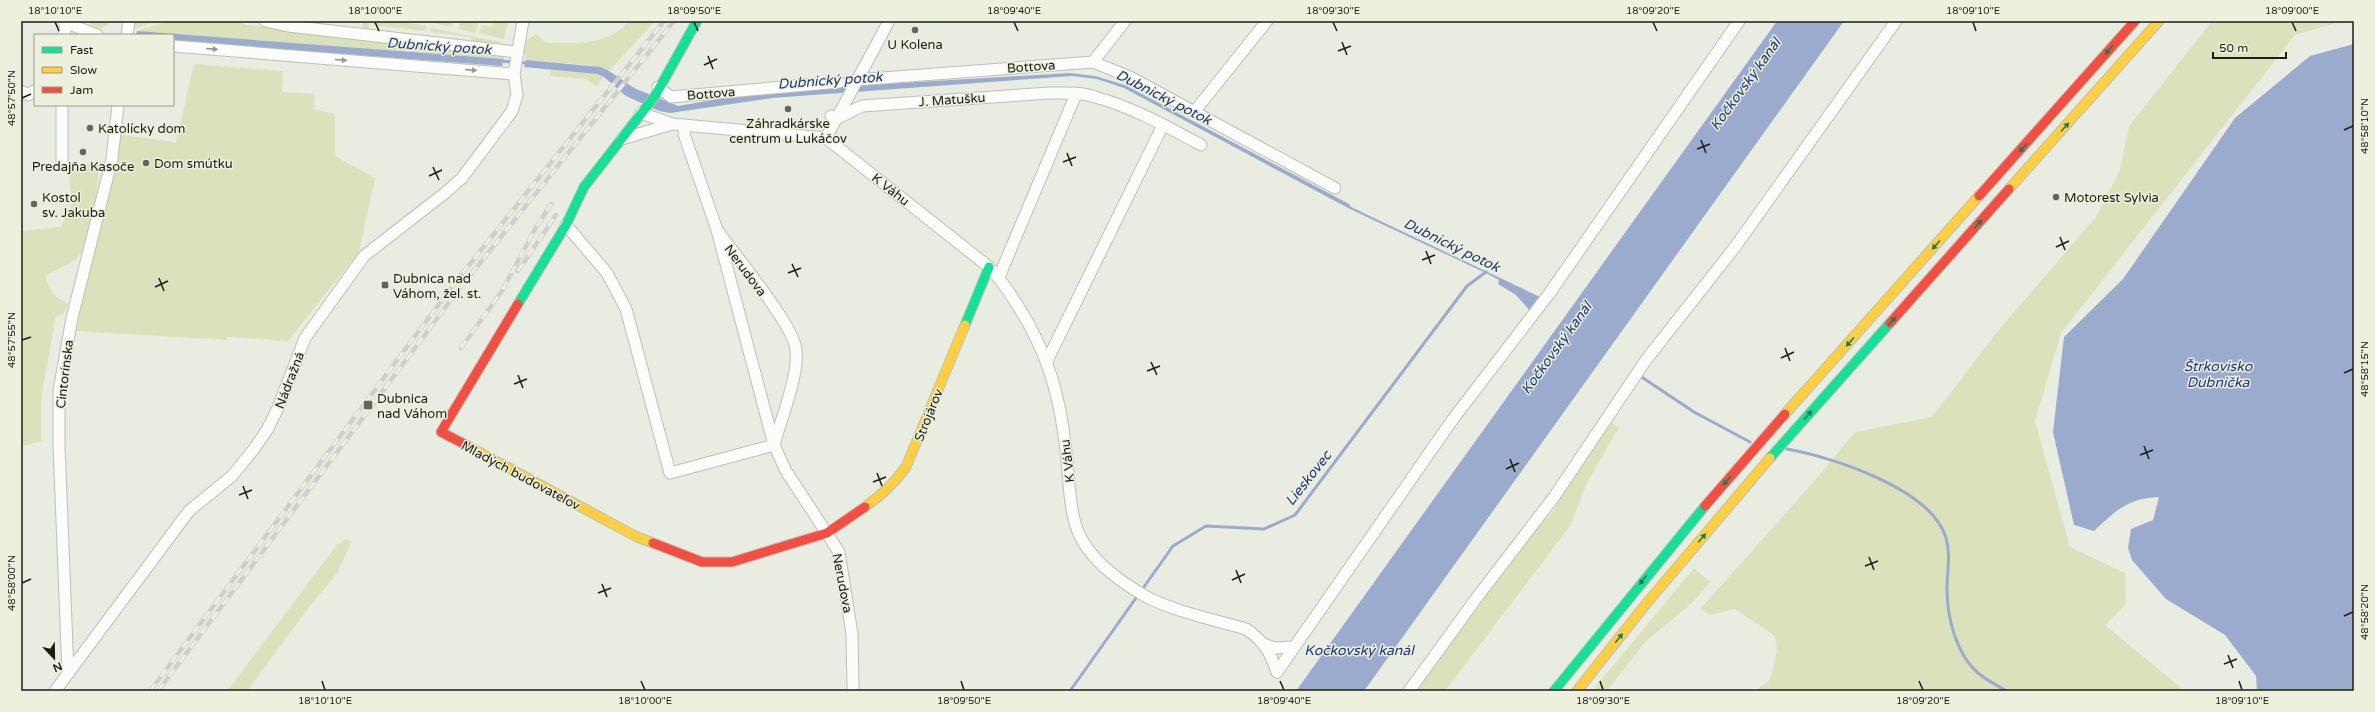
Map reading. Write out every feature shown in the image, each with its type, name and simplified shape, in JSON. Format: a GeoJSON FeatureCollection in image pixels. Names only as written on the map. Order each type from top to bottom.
{"type":"FeatureCollection","features":[{"type":"Feature","properties":{"kind":"main road","name":"Mladých budovateľov"},"geometry":{"type":"LineString","coordinates":[[697,21],[657,91],[584,187],[566,225],[441,432],[637,537],[702,562],[732,562],[827,533]]}},
{"type":"Feature","properties":{"kind":"main road"},"geometry":{"type":"LineString","coordinates":[[1554,691],[1665,554],[1752,451],[2135,21]]}},
{"type":"Feature","properties":{"kind":"main road"},"geometry":{"type":"LineString","coordinates":[[1577,691],[1677,568],[1788,438],[2158,21]]}},
{"type":"Feature","properties":{"kind":"main road","name":"Strojárov"},"geometry":{"type":"LineString","coordinates":[[827,533],[884,494],[896,482],[906,467],[989,267]]}},
{"type":"Feature","properties":{"kind":"street"},"geometry":{"type":"LineString","coordinates":[[127,34],[129,21]]}},
{"type":"Feature","properties":{"kind":"street"},"geometry":{"type":"LineString","coordinates":[[265,21],[515,63]]}},
{"type":"Feature","properties":{"kind":"street"},"geometry":{"type":"LineString","coordinates":[[515,63],[523,21]]}},
{"type":"Feature","properties":{"kind":"street"},"geometry":{"type":"LineString","coordinates":[[643,110],[672,124],[685,126],[826,138],[835,117],[846,100],[889,21]]}},
{"type":"Feature","properties":{"kind":"street"},"geometry":{"type":"LineString","coordinates":[[1093,62],[1125,21]]}},
{"type":"Feature","properties":{"kind":"street"},"geometry":{"type":"LineString","coordinates":[[1194,112],[1267,21]]}},
{"type":"Feature","properties":{"kind":"street"},"geometry":{"type":"LineString","coordinates":[[1266,645],[1277,672],[1453,419],[1549,294],[1739,21]]}},
{"type":"Feature","properties":{"kind":"street"},"geometry":{"type":"LineString","coordinates":[[1409,691],[1491,578],[1554,497],[1646,360],[1735,247],[1896,21]]}},
{"type":"Feature","properties":{"kind":"street"},"geometry":{"type":"LineString","coordinates":[[64,34],[64,22],[94,34]]}},
{"type":"Feature","properties":{"kind":"street"},"geometry":{"type":"LineString","coordinates":[[174,46],[515,63]]}},
{"type":"Feature","properties":{"kind":"street","name":"Bottova"},"geometry":{"type":"LineString","coordinates":[[855,81],[1093,62],[1130,77],[1335,188]]}},
{"type":"Feature","properties":{"kind":"street","name":"Nádražná"},"geometry":{"type":"LineString","coordinates":[[55,691],[189,511],[232,476],[268,430],[305,338],[364,256],[446,193],[462,178],[495,134],[515,103],[517,95],[515,63]]}},
{"type":"Feature","properties":{"kind":"street","name":"Bottova"},"geometry":{"type":"LineString","coordinates":[[657,91],[671,97],[839,82]]}},
{"type":"Feature","properties":{"kind":"street","name":"J. Matušku"},"geometry":{"type":"LineString","coordinates":[[835,117],[862,106],[1050,93],[1076,94],[1094,96],[1163,126],[1201,145]]}},
{"type":"Feature","properties":{"kind":"street"},"geometry":{"type":"LineString","coordinates":[[999,277],[1076,94]]}},
{"type":"Feature","properties":{"kind":"street"},"geometry":{"type":"LineString","coordinates":[[62,106],[62,163]]}},
{"type":"Feature","properties":{"kind":"street","name":"Cintorínska"},"geometry":{"type":"LineString","coordinates":[[68,673],[59,445],[60,390],[72,318],[112,159],[118,106]]}},
{"type":"Feature","properties":{"kind":"street"},"geometry":{"type":"LineString","coordinates":[[622,139],[672,124]]}},
{"type":"Feature","properties":{"kind":"street","name":"Nerudova"},"geometry":{"type":"LineString","coordinates":[[685,126],[684,134],[717,230],[774,445],[786,471],[839,552],[846,585],[852,634],[853,691]]}},
{"type":"Feature","properties":{"kind":"street"},"geometry":{"type":"LineString","coordinates":[[1047,361],[1163,126]]}},
{"type":"Feature","properties":{"kind":"street","name":"K Váhu"},"geometry":{"type":"LineString","coordinates":[[826,138],[989,267],[999,277],[1029,323],[1047,361],[1058,396],[1064,426],[1076,526],[1083,542],[1094,556],[1133,588],[1147,597],[1246,629],[1266,645]]}},
{"type":"Feature","properties":{"kind":"street"},"geometry":{"type":"LineString","coordinates":[[566,225],[607,273],[626,309],[670,472],[774,445]]}},
{"type":"Feature","properties":{"kind":"street","name":"Nerudova"},"geometry":{"type":"LineString","coordinates":[[717,230],[784,321],[796,348],[796,368],[774,445]]}},
{"type":"Feature","properties":{"kind":"street"},"geometry":{"type":"LineString","coordinates":[[1266,645],[1275,648],[1294,647]]}},
{"type":"Feature","properties":{"kind":"green space"},"geometry":{"type":"Polygon","coordinates":[[[85,21],[114,21],[100,29],[85,21]]]}},
{"type":"Feature","properties":{"kind":"green space"},"geometry":{"type":"Polygon","coordinates":[[[136,21],[158,21],[134,29],[136,21]]]}},
{"type":"Feature","properties":{"kind":"green space"},"geometry":{"type":"Polygon","coordinates":[[[168,21],[234,21],[248,25],[504,55],[504,59],[137,31],[168,21]]]}},
{"type":"Feature","properties":{"kind":"green space"},"geometry":{"type":"Polygon","coordinates":[[[346,21],[370,21],[368,30],[362,29],[362,23],[346,21]]]}},
{"type":"Feature","properties":{"kind":"green space"},"geometry":{"type":"Polygon","coordinates":[[[373,21],[399,21],[426,26],[425,31],[372,25],[373,21]]]}},
{"type":"Feature","properties":{"kind":"green space"},"geometry":{"type":"Polygon","coordinates":[[[433,21],[455,21],[451,27],[433,23],[433,21]]]}},
{"type":"Feature","properties":{"kind":"green space"},"geometry":{"type":"Polygon","coordinates":[[[460,21],[478,23],[475,33],[459,29],[460,21]]]}},
{"type":"Feature","properties":{"kind":"green space"},"geometry":{"type":"Polygon","coordinates":[[[494,21],[508,21],[504,39],[479,33],[482,25],[492,27],[494,21]]]}},
{"type":"Feature","properties":{"kind":"green space"},"geometry":{"type":"Polygon","coordinates":[[[629,21],[655,21],[609,71],[588,65],[526,60],[524,52],[526,41],[536,34],[545,42],[590,42],[611,35],[621,29],[629,21]]]}},
{"type":"Feature","properties":{"kind":"green space"},"geometry":{"type":"Polygon","coordinates":[[[2212,21],[2343,21],[2295,35],[2061,333],[2035,421],[2070,547],[2125,573],[2126,604],[2105,625],[2185,691],[1755,691],[1770,680],[1777,651],[1775,636],[1735,609],[1710,615],[1700,609],[1818,477],[1855,432],[1932,417],[1997,332],[2096,217],[2120,170],[2129,126],[2212,21]]]}},
{"type":"Feature","properties":{"kind":"green space"},"geometry":{"type":"Polygon","coordinates":[[[431,28],[501,42],[500,45],[470,43],[471,37],[430,32],[431,28]]]}},
{"type":"Feature","properties":{"kind":"green space"},"geometry":{"type":"Polygon","coordinates":[[[194,64],[283,71],[282,92],[315,94],[314,109],[335,114],[335,156],[375,178],[359,252],[288,341],[228,337],[226,340],[76,331],[120,135],[176,142],[194,64]]]}},
{"type":"Feature","properties":{"kind":"green space"},"geometry":{"type":"Polygon","coordinates":[[[550,70],[592,73],[604,77],[596,86],[586,79],[550,76],[550,70]]]}},
{"type":"Feature","properties":{"kind":"green space"},"geometry":{"type":"Polygon","coordinates":[[[68,164],[99,164],[94,212],[88,238],[78,257],[46,275],[48,285],[53,293],[59,299],[68,303],[64,314],[56,316],[55,320],[41,400],[41,441],[22,446],[21,231],[61,227],[72,204],[68,164]]]}},
{"type":"Feature","properties":{"kind":"green space"},"geometry":{"type":"Polygon","coordinates":[[[1611,423],[1619,427],[1586,485],[1570,526],[1445,691],[1414,691],[1534,527],[1544,521],[1554,510],[1561,495],[1611,423]]]}},
{"type":"Feature","properties":{"kind":"green space"},"geometry":{"type":"Polygon","coordinates":[[[346,539],[351,542],[338,572],[310,606],[247,691],[227,691],[336,546],[346,539]]]}},
{"type":"Feature","properties":{"kind":"green space"},"geometry":{"type":"Polygon","coordinates":[[[1694,568],[1710,582],[1693,602],[1645,642],[1607,691],[1592,691],[1694,568]]]}},
{"type":"Feature","properties":{"kind":"water","name":"Kočkovský kanál"},"geometry":{"type":"Polygon","coordinates":[[[1777,21],[1844,21],[1364,691],[1296,691],[1777,21]]]}},
{"type":"Feature","properties":{"kind":"water"},"geometry":{"type":"Polygon","coordinates":[[[137,31],[504,59],[502,66],[174,41],[174,34],[136,34],[137,31]]]}},
{"type":"Feature","properties":{"kind":"water","name":"Štrkovisko Dubnička"},"geometry":{"type":"Polygon","coordinates":[[[2354,44],[2354,691],[2257,691],[2256,676],[2225,635],[2166,599],[2132,560],[2128,548],[2131,529],[2153,520],[2159,497],[2148,498],[2130,503],[2109,517],[2094,531],[2074,525],[2053,432],[2064,337],[2123,279],[2235,118],[2310,56],[2354,44]]]}},
{"type":"Feature","properties":{"kind":"water"},"geometry":{"type":"Polygon","coordinates":[[[526,60],[600,67],[609,71],[634,88],[678,106],[765,91],[1070,73],[1095,76],[1125,85],[1349,204],[1351,207],[1540,297],[1531,312],[1516,295],[1498,284],[1499,280],[1488,274],[1350,209],[1124,88],[1097,79],[1072,76],[772,98],[670,113],[659,111],[626,96],[604,77],[597,74],[524,67],[526,60]]]}},
{"type":"Feature","properties":{"kind":"waterway","name":"Dubnický potok"},"geometry":{"type":"LineString","coordinates":[[500,61],[528,63]]}},
{"type":"Feature","properties":{"kind":"waterway","name":"Lieskovec"},"geometry":{"type":"LineString","coordinates":[[1070,691],[1173,546],[1206,526],[1264,529],[1295,515],[1467,286],[1486,272]]}},
{"type":"Feature","properties":{"kind":"waterway","name":"Dubnický potok"},"geometry":{"type":"LineString","coordinates":[[1640,376],[1694,412],[1750,442]]}},
{"type":"Feature","properties":{"kind":"waterway","name":"Dubnický potok"},"geometry":{"type":"LineString","coordinates":[[1787,449],[1829,459],[1878,478],[1901,490],[1922,505],[1937,520],[1946,538],[1949,557],[1947,600],[1954,634],[1964,656],[1970,665],[1978,673],[2006,691]]}},
{"type":"Feature","properties":{"kind":"railway"},"geometry":{"type":"LineString","coordinates":[[150,691],[454,284],[664,21]]}},
{"type":"Feature","properties":{"kind":"railway"},"geometry":{"type":"LineString","coordinates":[[158,691],[460,288],[674,21]]}},
{"type":"Feature","properties":{"kind":"railway"},"geometry":{"type":"LineString","coordinates":[[461,348],[502,291],[535,229],[551,204]]}},
{"type":"Feature","properties":{"kind":"railway"},"geometry":{"type":"LineString","coordinates":[[518,271],[556,215]]}},
{"type":"Feature","properties":{"kind":"traffic: fast"},"geometry":{"type":"LineString","coordinates":[[518,304],[566,225],[584,187],[655,96],[697,21]]}},
{"type":"Feature","properties":{"kind":"traffic: fast"},"geometry":{"type":"LineString","coordinates":[[965,325],[989,267]]}},
{"type":"Feature","properties":{"kind":"traffic: fast"},"geometry":{"type":"LineString","coordinates":[[1770,458],[1890,323]]}},
{"type":"Feature","properties":{"kind":"traffic: fast"},"geometry":{"type":"LineString","coordinates":[[1554,691],[1705,506]]}},
{"type":"Feature","properties":{"kind":"traffic: slow"},"geometry":{"type":"LineString","coordinates":[[2009,189],[2159,21]]}},
{"type":"Feature","properties":{"kind":"traffic: slow"},"geometry":{"type":"LineString","coordinates":[[1785,414],[1979,196]]}},
{"type":"Feature","properties":{"kind":"traffic: slow"},"geometry":{"type":"LineString","coordinates":[[865,507],[887,489],[906,467],[965,325]]}},
{"type":"Feature","properties":{"kind":"traffic: slow"},"geometry":{"type":"LineString","coordinates":[[466,445],[637,537],[653,543]]}},
{"type":"Feature","properties":{"kind":"traffic: slow"},"geometry":{"type":"LineString","coordinates":[[1577,691],[1646,604],[1770,458]]}},
{"type":"Feature","properties":{"kind":"traffic: jam"},"geometry":{"type":"LineString","coordinates":[[1979,196],[2135,21]]}},
{"type":"Feature","properties":{"kind":"traffic: jam"},"geometry":{"type":"LineString","coordinates":[[1890,323],[2009,189]]}},
{"type":"Feature","properties":{"kind":"traffic: jam"},"geometry":{"type":"LineString","coordinates":[[466,445],[441,432],[518,304]]}},
{"type":"Feature","properties":{"kind":"traffic: jam"},"geometry":{"type":"LineString","coordinates":[[1705,506],[1785,414]]}},
{"type":"Feature","properties":{"kind":"traffic: jam"},"geometry":{"type":"LineString","coordinates":[[653,543],[702,562],[732,562],[827,533],[865,507]]}},
{"type":"Feature","properties":{"kind":"place","name":"U Kolena"},"geometry":{"type":"Point","coordinates":[915,30]}},
{"type":"Feature","properties":{"kind":"place","name":"Záhradkárske centrum u Lukáčov"},"geometry":{"type":"Point","coordinates":[788,109]}},
{"type":"Feature","properties":{"kind":"place","name":"Katolícky dom"},"geometry":{"type":"Point","coordinates":[90,128]}},
{"type":"Feature","properties":{"kind":"place","name":"Predajňa Kasoče"},"geometry":{"type":"Point","coordinates":[83,152]}},
{"type":"Feature","properties":{"kind":"place","name":"Dom smútku"},"geometry":{"type":"Point","coordinates":[146,163]}},
{"type":"Feature","properties":{"kind":"place","name":"Motorest Sylvia"},"geometry":{"type":"Point","coordinates":[2056,197]}},
{"type":"Feature","properties":{"kind":"place","name":"Kostol sv. Jakuba"},"geometry":{"type":"Point","coordinates":[34,204]}},
{"type":"Feature","properties":{"kind":"place","name":"Dubnica nad Váhom, žel. st."},"geometry":{"type":"Point","coordinates":[385,285]}},
{"type":"Feature","properties":{"kind":"place","name":"Dubnica nad Váhom"},"geometry":{"type":"Point","coordinates":[368,405]}}]}
